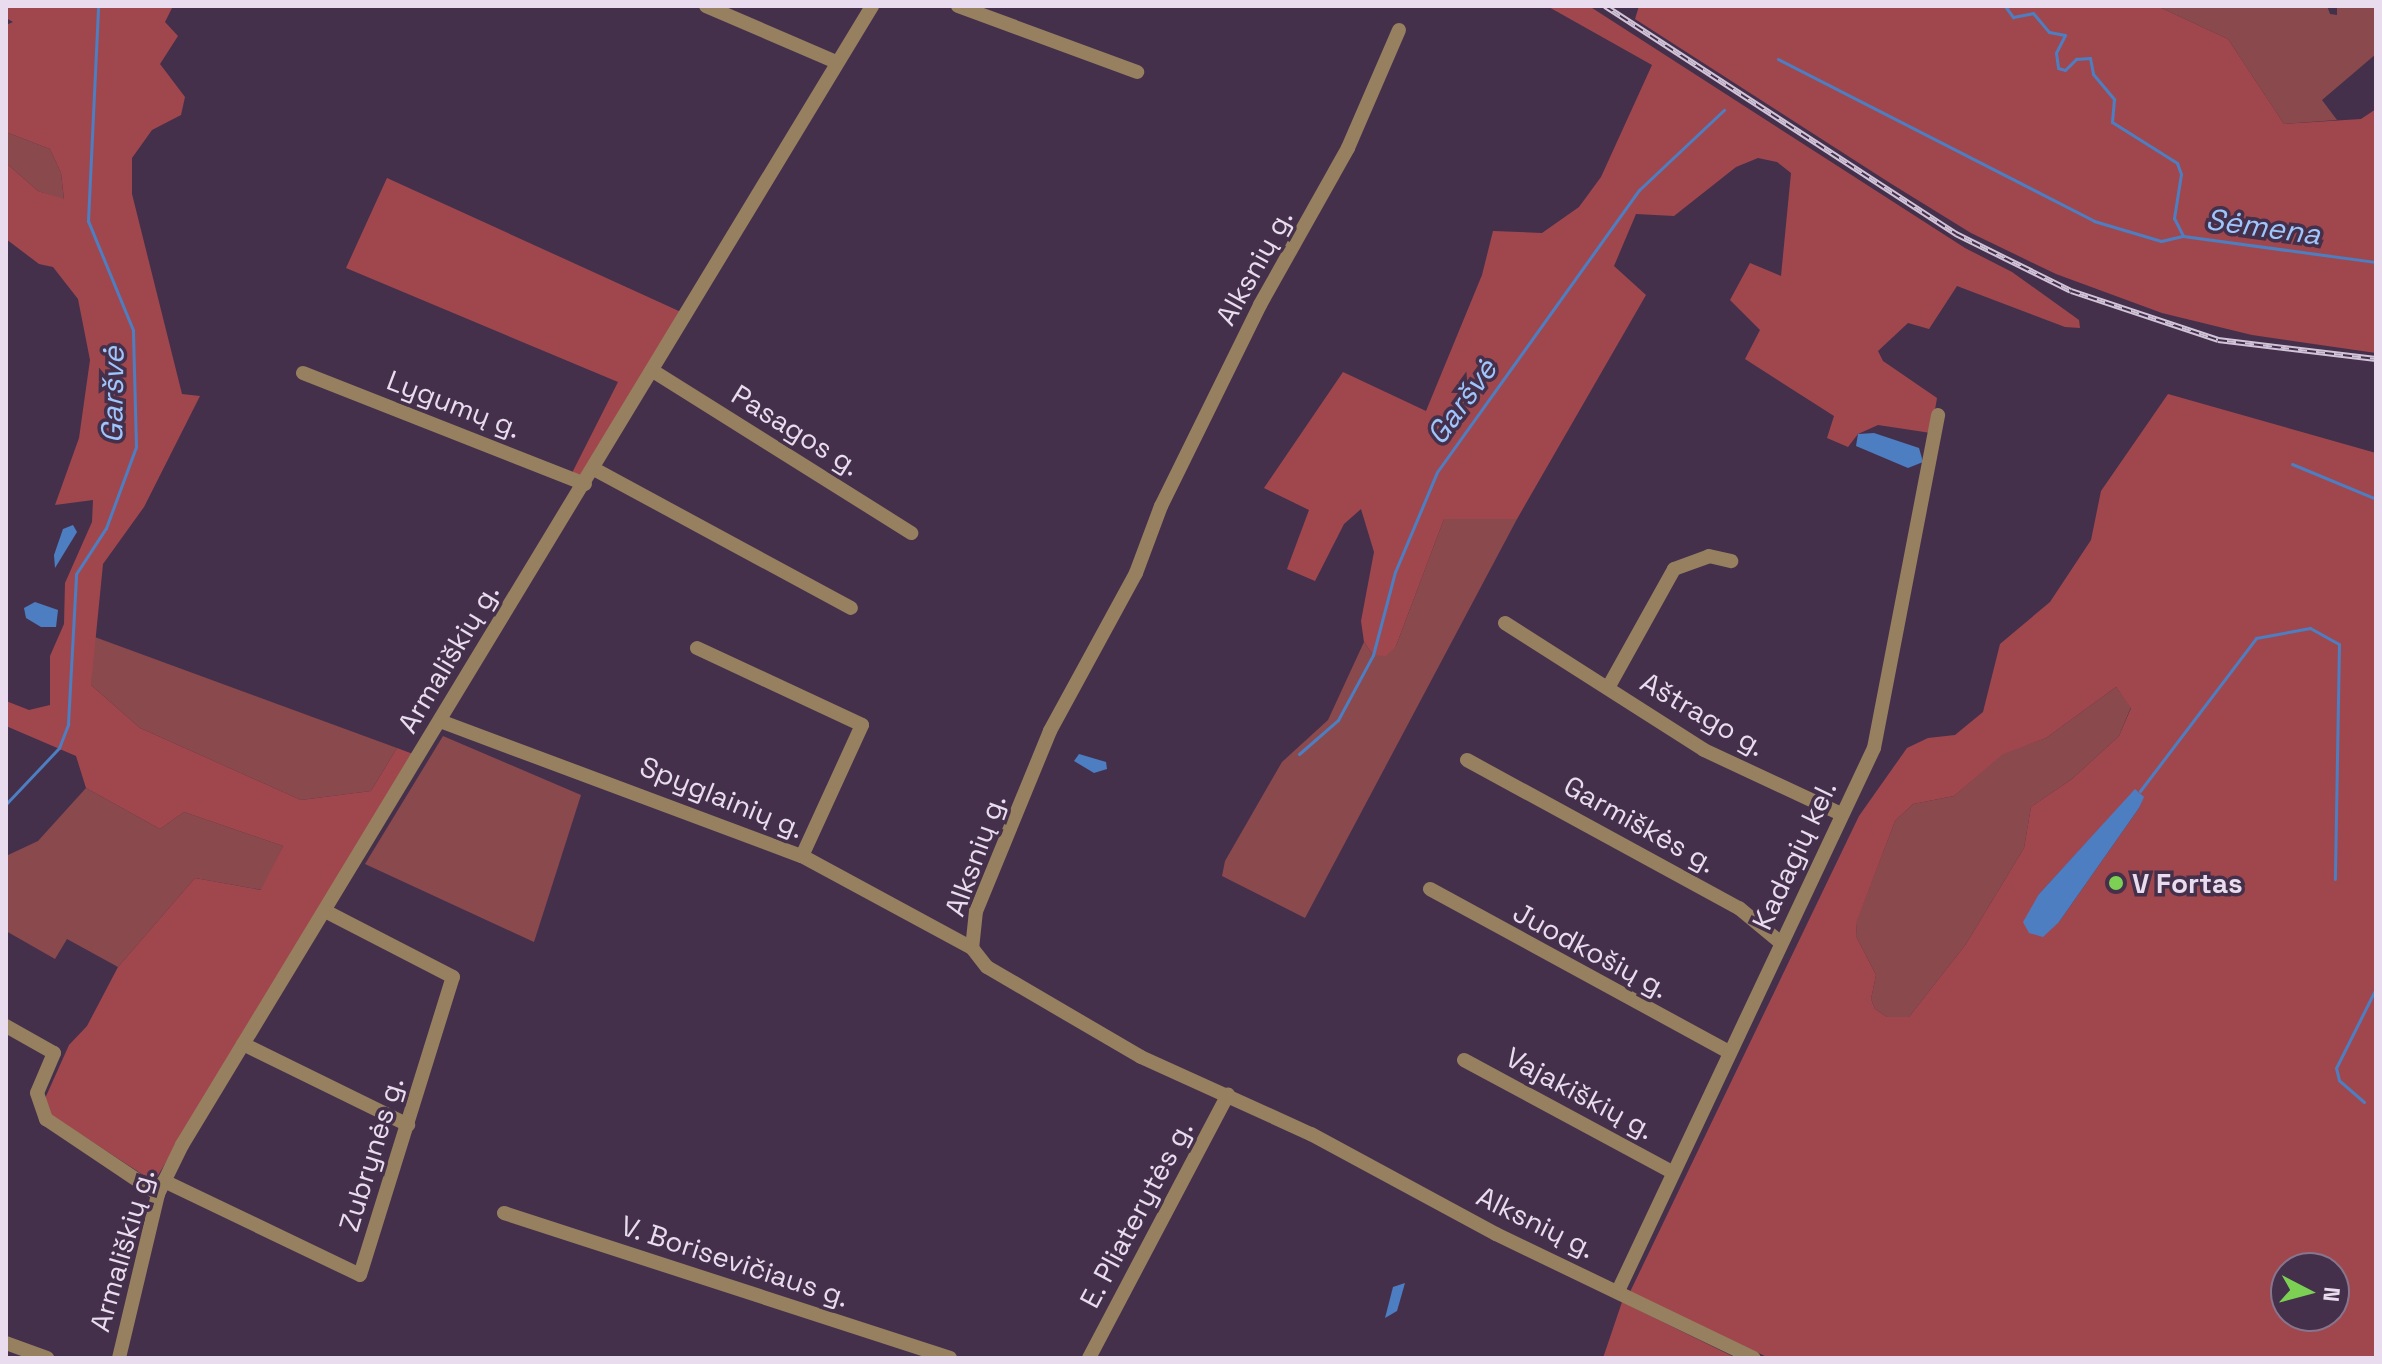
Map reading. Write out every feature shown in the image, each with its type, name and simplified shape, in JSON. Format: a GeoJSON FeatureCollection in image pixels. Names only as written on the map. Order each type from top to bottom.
{"type":"FeatureCollection","features":[{"type":"Feature","properties":{"kind":"street"},"geometry":{"type":"LineString","coordinates":[[706,6],[836,62]]}},
{"type":"Feature","properties":{"kind":"street","name":"Armališkių g."},"geometry":{"type":"LineString","coordinates":[[119,1358],[161,1188],[243,1044],[872,6]]}},
{"type":"Feature","properties":{"kind":"street"},"geometry":{"type":"LineString","coordinates":[[958,6],[1137,72]]}},
{"type":"Feature","properties":{"kind":"street","name":"Alksnių g."},"geometry":{"type":"LineString","coordinates":[[1399,30],[1348,148],[1260,305],[1161,506],[1136,573],[1050,731],[976,911],[972,948],[987,967],[1141,1057],[1228,1094],[1496,1234],[1754,1358]]}},
{"type":"Feature","properties":{"kind":"street","name":"Pasagos g."},"geometry":{"type":"LineString","coordinates":[[653,371],[911,533]]}},
{"type":"Feature","properties":{"kind":"street","name":"Lygumų g."},"geometry":{"type":"LineString","coordinates":[[303,373],[585,484]]}},
{"type":"Feature","properties":{"kind":"street","name":"Kadagių kel."},"geometry":{"type":"LineString","coordinates":[[1618,1291],[1881,725],[1938,415]]}},
{"type":"Feature","properties":{"kind":"street"},"geometry":{"type":"LineString","coordinates":[[594,469],[851,608]]}},
{"type":"Feature","properties":{"kind":"street"},"geometry":{"type":"LineString","coordinates":[[1609,686],[1674,569],[1709,556],[1731,561]]}},
{"type":"Feature","properties":{"kind":"street","name":"Aštrago g."},"geometry":{"type":"LineString","coordinates":[[1505,623],[1609,686],[1651,719],[1704,750],[1841,814]]}},
{"type":"Feature","properties":{"kind":"street"},"geometry":{"type":"LineString","coordinates":[[697,648],[862,725],[802,856]]}},
{"type":"Feature","properties":{"kind":"street","name":"Spyglainių g."},"geometry":{"type":"LineString","coordinates":[[440,721],[802,856],[972,948]]}},
{"type":"Feature","properties":{"kind":"street","name":"Garmiškės g."},"geometry":{"type":"LineString","coordinates":[[1467,760],[1739,908],[1781,943]]}},
{"type":"Feature","properties":{"kind":"street","name":"Juodkošių g."},"geometry":{"type":"LineString","coordinates":[[1430,889],[1729,1052]]}},
{"type":"Feature","properties":{"kind":"street","name":"Zubrynės g."},"geometry":{"type":"LineString","coordinates":[[161,1188],[360,1275],[453,977],[325,911]]}},
{"type":"Feature","properties":{"kind":"street"},"geometry":{"type":"LineString","coordinates":[[6,1026],[54,1053],[37,1093],[46,1119],[161,1188]]}},
{"type":"Feature","properties":{"kind":"street"},"geometry":{"type":"LineString","coordinates":[[243,1044],[408,1125]]}},
{"type":"Feature","properties":{"kind":"street","name":"Vajakiškių g."},"geometry":{"type":"LineString","coordinates":[[1464,1060],[1672,1172]]}},
{"type":"Feature","properties":{"kind":"street","name":"E. Pliaterytės g."},"geometry":{"type":"LineString","coordinates":[[1089,1358],[1228,1094]]}},
{"type":"Feature","properties":{"kind":"street","name":"V. Borisevičiaus g."},"geometry":{"type":"LineString","coordinates":[[504,1213],[950,1358]]}},
{"type":"Feature","properties":{"kind":"street"},"geometry":{"type":"LineString","coordinates":[[6,1343],[47,1358]]}},
{"type":"Feature","properties":{"kind":"shaded area"},"geometry":{"type":"Polygon","coordinates":[[[6,6],[173,6],[165,22],[178,36],[160,64],[185,97],[181,115],[152,130],[132,158],[132,194],[182,394],[200,396],[144,507],[103,564],[91,685],[140,728],[301,800],[371,791],[397,748],[413,754],[154,1182],[48,1113],[43,1103],[69,1045],[87,1026],[118,967],[195,878],[261,890],[283,846],[184,812],[160,829],[86,788],[76,756],[6,726],[6,701],[29,710],[50,705],[50,656],[64,624],[65,583],[92,522],[93,500],[55,505],[79,438],[90,360],[78,299],[53,267],[39,264],[6,239],[6,163],[38,191],[64,199],[61,173],[50,149],[6,132],[6,25],[13,22],[6,18],[6,6]]]}},
{"type":"Feature","properties":{"kind":"shaded area"},"geometry":{"type":"Polygon","coordinates":[[[1547,6],[1589,6],[1965,248],[2012,272],[2079,320],[2080,328],[2065,327],[1957,286],[1929,329],[1908,323],[1878,351],[1883,361],[1937,398],[1931,433],[1878,425],[1858,434],[1848,447],[1827,438],[1834,416],[1745,359],[1760,330],[1730,300],[1750,263],[1781,276],[1791,173],[1777,162],[1758,158],[1736,167],[1674,216],[1636,214],[1614,266],[1646,295],[1517,519],[1444,519],[1396,646],[1386,656],[1373,655],[1364,642],[1361,621],[1374,552],[1361,509],[1344,524],[1315,581],[1287,569],[1309,510],[1264,488],[1343,372],[1426,411],[1482,275],[1493,231],[1542,233],[1579,207],[1601,177],[1652,65],[1547,6]]]}},
{"type":"Feature","properties":{"kind":"shaded area"},"geometry":{"type":"Polygon","coordinates":[[[1639,6],[2157,6],[2228,39],[2284,124],[2361,119],[2376,109],[2376,353],[2252,335],[2162,313],[2056,274],[1971,233],[1890,183],[1635,19],[1639,6]]]}},
{"type":"Feature","properties":{"kind":"shaded area"},"geometry":{"type":"Polygon","coordinates":[[[2157,6],[2327,6],[2330,14],[2337,15],[2337,6],[2376,6],[2376,54],[2322,100],[2337,120],[2284,124],[2228,39],[2157,6]]]}},
{"type":"Feature","properties":{"kind":"shaded area"},"geometry":{"type":"Polygon","coordinates":[[[6,132],[50,149],[61,173],[64,200],[38,191],[6,163],[6,132]]]}},
{"type":"Feature","properties":{"kind":"shaded area"},"geometry":{"type":"Polygon","coordinates":[[[387,178],[681,312],[583,479],[572,473],[618,382],[346,268],[387,178]]]}},
{"type":"Feature","properties":{"kind":"shaded area","name":"V Fortas"},"geometry":{"type":"Polygon","coordinates":[[[2168,394],[2376,453],[2376,1358],[1769,1358],[1630,1292],[1859,816],[1907,748],[1928,738],[1955,735],[1983,712],[2000,644],[2050,602],[2091,540],[2101,491],[2168,394]],[[2116,687],[2046,738],[2003,754],[1954,796],[1913,804],[1895,821],[1857,921],[1856,936],[1876,975],[1871,999],[1875,1009],[1887,1017],[1909,1017],[1966,944],[2024,848],[2031,807],[2072,779],[2119,736],[2131,708],[2116,687]],[[2135,790],[2039,894],[2059,922],[2139,808],[2143,797],[2135,790]]]}},
{"type":"Feature","properties":{"kind":"shaded area"},"geometry":{"type":"Polygon","coordinates":[[[1444,519],[1517,519],[1305,918],[1222,876],[1225,861],[1282,762],[1328,720],[1364,642],[1373,655],[1396,646],[1444,519]]]}},
{"type":"Feature","properties":{"kind":"shaded area"},"geometry":{"type":"Polygon","coordinates":[[[92,636],[397,748],[371,791],[301,800],[140,728],[91,685],[92,636]]]}},
{"type":"Feature","properties":{"kind":"shaded area"},"geometry":{"type":"Polygon","coordinates":[[[2116,687],[2131,707],[2119,736],[2072,779],[2031,807],[2024,848],[1966,944],[1909,1017],[1887,1017],[1875,1009],[1871,999],[1876,975],[1856,936],[1857,920],[1895,821],[1913,804],[1954,796],[2003,753],[2046,738],[2116,687]]]}},
{"type":"Feature","properties":{"kind":"shaded area"},"geometry":{"type":"Polygon","coordinates":[[[443,736],[581,795],[534,942],[365,864],[443,736]]]}},
{"type":"Feature","properties":{"kind":"shaded area"},"geometry":{"type":"Polygon","coordinates":[[[86,788],[160,829],[184,812],[283,846],[262,890],[195,878],[118,967],[67,939],[55,959],[6,931],[6,856],[38,841],[86,788]]]}},
{"type":"Feature","properties":{"kind":"shaded area"},"geometry":{"type":"Polygon","coordinates":[[[1622,1302],[1736,1358],[1603,1358],[1622,1302]]]}},
{"type":"Feature","properties":{"kind":"water"},"geometry":{"type":"Polygon","coordinates":[[[1874,433],[1919,448],[1923,462],[1908,468],[1856,446],[1858,434],[1874,433]]]}},
{"type":"Feature","properties":{"kind":"water"},"geometry":{"type":"Polygon","coordinates":[[[73,525],[77,532],[55,568],[54,555],[63,529],[73,525]]]}},
{"type":"Feature","properties":{"kind":"water"},"geometry":{"type":"Polygon","coordinates":[[[35,602],[58,610],[56,627],[41,627],[26,618],[24,608],[35,602]]]}},
{"type":"Feature","properties":{"kind":"water"},"geometry":{"type":"Polygon","coordinates":[[[1079,754],[1106,762],[1107,769],[1094,773],[1074,761],[1079,754]]]}},
{"type":"Feature","properties":{"kind":"water"},"geometry":{"type":"Polygon","coordinates":[[[2135,789],[2144,797],[2139,808],[2059,922],[2043,937],[2029,933],[2023,922],[2039,894],[2135,789]]]}},
{"type":"Feature","properties":{"kind":"water"},"geometry":{"type":"Polygon","coordinates":[[[1405,1283],[1397,1311],[1385,1318],[1393,1287],[1405,1283]]]}},
{"type":"Feature","properties":{"kind":"waterway","name":"Garšvė"},"geometry":{"type":"LineString","coordinates":[[6,804],[59,748],[68,724],[76,574],[106,528],[136,447],[133,330],[88,221],[98,6]]}},
{"type":"Feature","properties":{"kind":"waterway","name":"Sėmena"},"geometry":{"type":"LineString","coordinates":[[2005,6],[2013,17],[2033,13],[2049,32],[2065,35],[2056,53],[2058,68],[2065,70],[2076,59],[2090,58],[2093,74],[2114,99],[2112,122],[2177,163],[2181,174],[2174,218],[2183,236],[2376,262]]}},
{"type":"Feature","properties":{"kind":"waterway","name":"Garšvė"},"geometry":{"type":"LineString","coordinates":[[1778,59],[2094,221],[2161,241],[2183,236]]}},
{"type":"Feature","properties":{"kind":"waterway","name":"Garšvė"},"geometry":{"type":"LineString","coordinates":[[1299,754],[1338,720],[1373,655],[1395,572],[1437,472],[1639,190],[1724,110]]}},
{"type":"Feature","properties":{"kind":"waterway"},"geometry":{"type":"LineString","coordinates":[[2292,464],[2376,499]]}},
{"type":"Feature","properties":{"kind":"waterway"},"geometry":{"type":"LineString","coordinates":[[2140,791],[2256,638],[2310,628],[2339,644],[2335,879]]}},
{"type":"Feature","properties":{"kind":"waterway"},"geometry":{"type":"LineString","coordinates":[[2364,1102],[2339,1080],[2336,1068],[2376,988]]}},
{"type":"Feature","properties":{"kind":"railway"},"geometry":{"type":"LineString","coordinates":[[1605,6],[1956,234],[2071,291],[2218,340],[2376,359]]}},
{"type":"Feature","properties":{"kind":"place","name":"V Fortas"},"geometry":{"type":"Point","coordinates":[2116,883]}}]}
